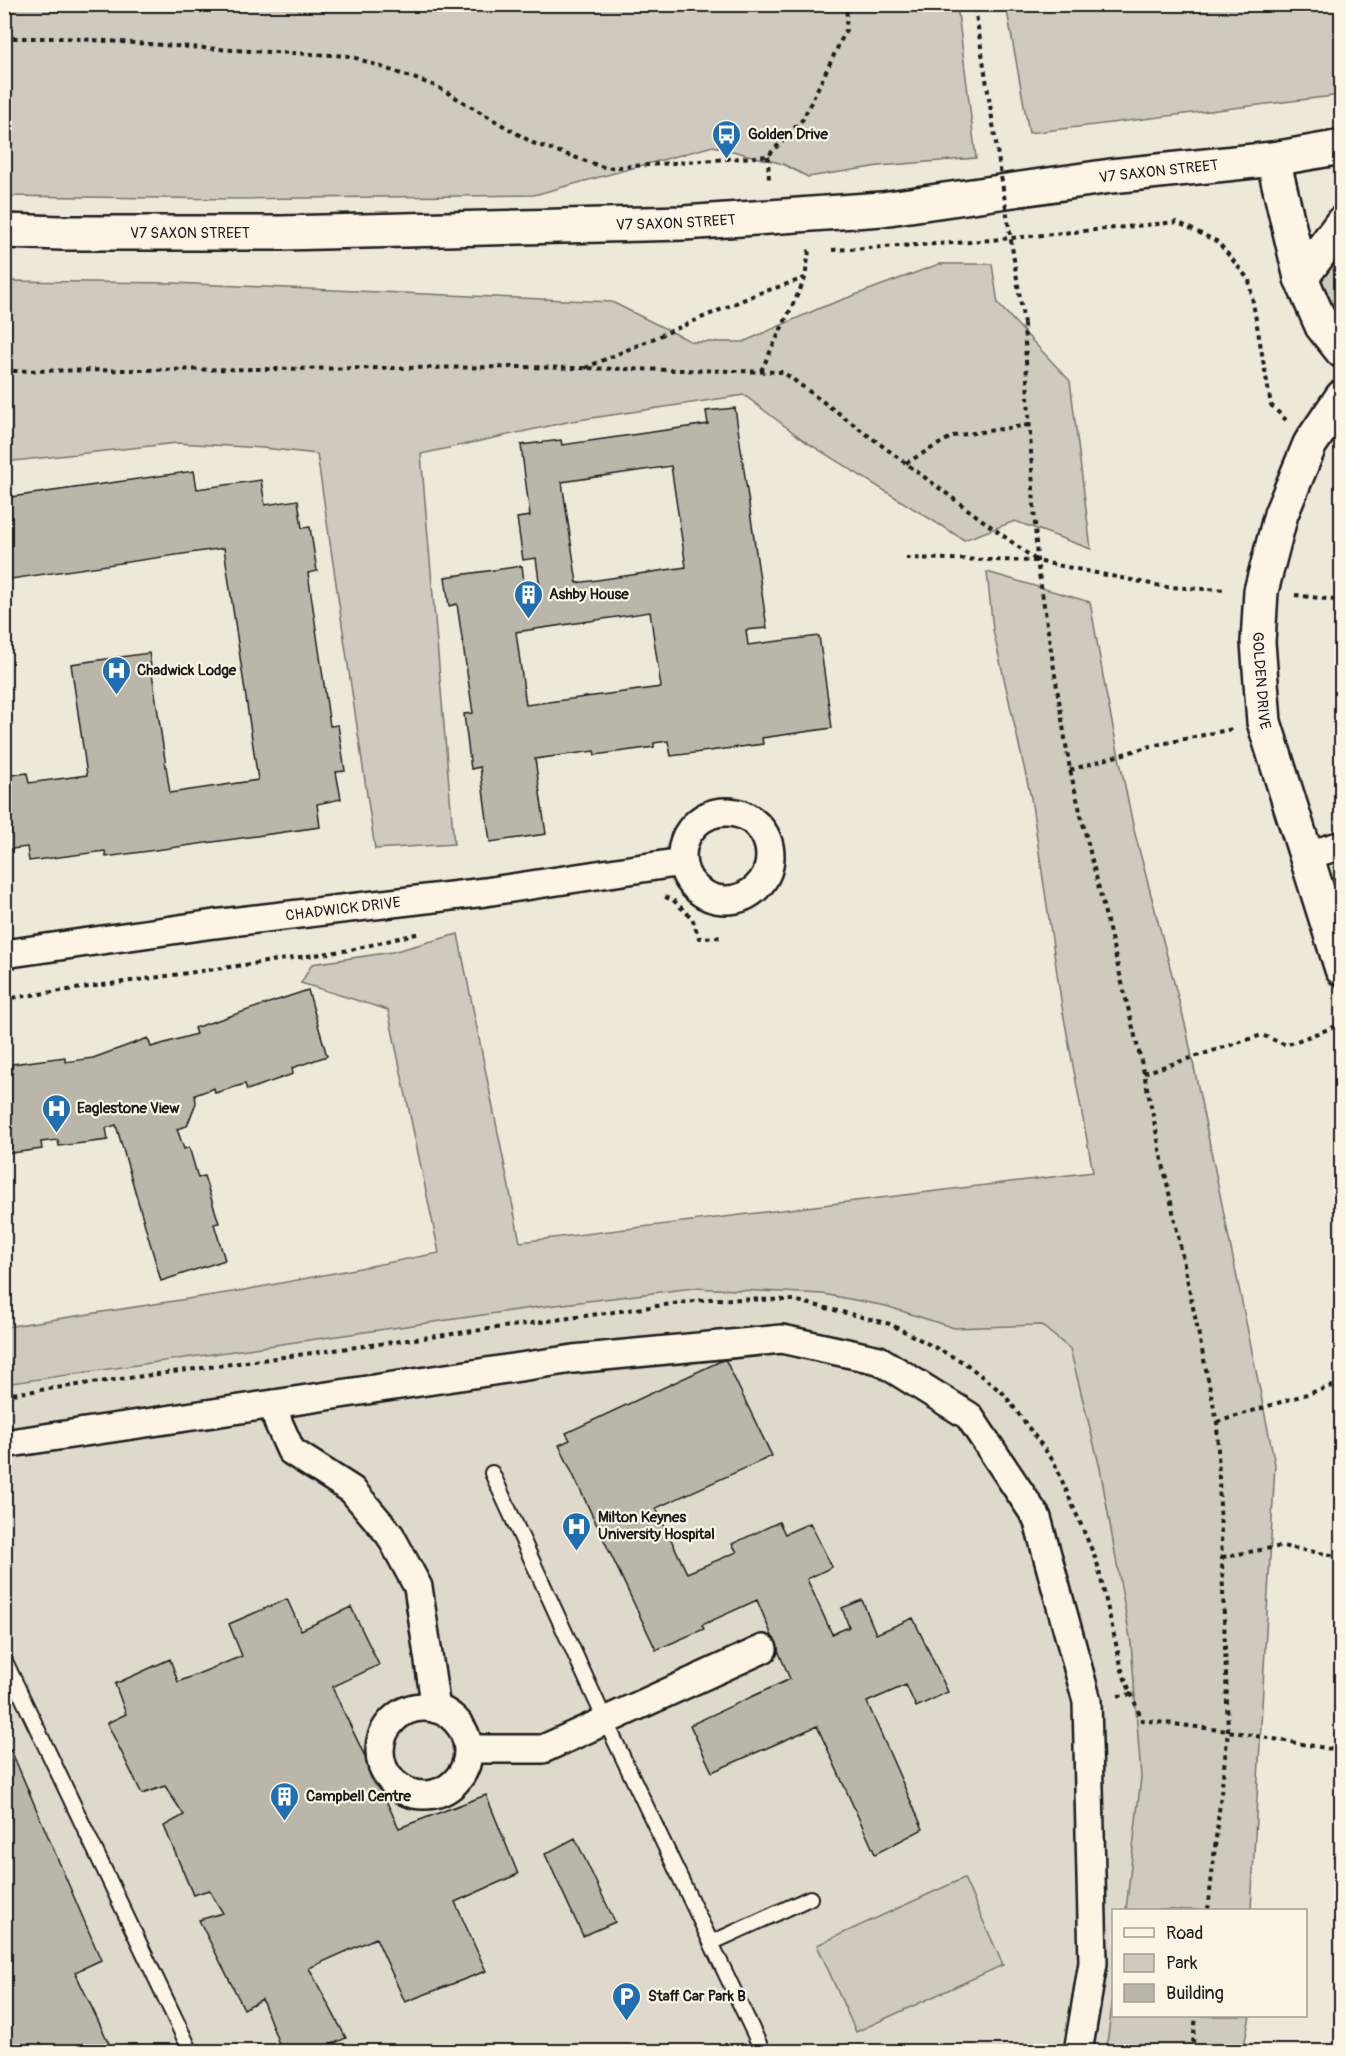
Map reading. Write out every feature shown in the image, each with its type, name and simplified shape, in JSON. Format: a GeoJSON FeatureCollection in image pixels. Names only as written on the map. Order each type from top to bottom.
{"type":"FeatureCollection","features":[{"type":"Feature","properties":{"kind":"street","name":"V7 SAXON STREET"},"geometry":{"type":"LineString","coordinates":[[4,231],[282,233],[684,223],[882,209],[1111,176],[1273,159],[1337,146]]}},
{"type":"Feature","properties":{"kind":"street"},"geometry":{"type":"LineString","coordinates":[[1273,159],[1301,278],[1322,326],[1341,351]]}},
{"type":"Feature","properties":{"kind":"street"},"geometry":{"type":"LineString","coordinates":[[1301,278],[1341,223]]}},
{"type":"Feature","properties":{"kind":"street","name":"GOLDEN DRIVE"},"geometry":{"type":"LineString","coordinates":[[1341,397],[1310,444],[1281,514],[1261,591],[1258,642],[1264,722],[1341,969]]}},
{"type":"Feature","properties":{"kind":"street"},"geometry":{"type":"LineString","coordinates":[[1305,856],[1341,845]]}},
{"type":"Feature","properties":{"kind":"street","name":"CHADWICK DRIVE"},"geometry":{"type":"LineString","coordinates":[[4,954],[214,924],[485,892],[682,862]]}},
{"type":"Feature","properties":{"kind":"street"},"geometry":{"type":"LineString","coordinates":[[4,1444],[573,1359],[782,1339],[879,1360],[969,1416],[1036,1518],[1087,1701],[1093,1963],[1078,2052]]}},
{"type":"Feature","properties":{"kind":"street"},"geometry":{"type":"LineString","coordinates":[[274,1404],[278,1422],[291,1451],[352,1490],[390,1535],[418,1587],[436,1709]]}},
{"type":"Feature","properties":{"kind":"street"},"geometry":{"type":"LineString","coordinates":[[469,1749],[543,1749],[763,1648]]}},
{"type":"Feature","properties":{"kind":"street"},"geometry":{"type":"LineString","coordinates":[[415,1706],[436,1709],[457,1720],[469,1749],[463,1773],[453,1785],[433,1795],[417,1795],[397,1786],[386,1775],[380,1757],[380,1741],[385,1727],[396,1715],[415,1706]]}},
{"type":"Feature","properties":{"kind":"lane"},"geometry":{"type":"LineString","coordinates":[[492,1473],[606,1722],[763,2052]]}},
{"type":"Feature","properties":{"kind":"lane"},"geometry":{"type":"LineString","coordinates":[[4,1659],[191,2052]]}},
{"type":"Feature","properties":{"kind":"lane"},"geometry":{"type":"LineString","coordinates":[[711,1943],[810,1898]]}},
{"type":"Feature","properties":{"kind":"path"},"geometry":{"type":"LineString","coordinates":[[4,38],[65,38],[350,56],[436,86],[533,143],[606,168],[768,156],[803,119],[846,30],[847,4]]}},
{"type":"Feature","properties":{"kind":"path"},"geometry":{"type":"LineString","coordinates":[[975,6],[1024,324],[1037,561],[1070,770],[1144,1073],[1217,1422],[1228,1731],[1208,1909]]}},
{"type":"Feature","properties":{"kind":"path"},"geometry":{"type":"LineString","coordinates":[[832,250],[970,242],[1177,222],[1218,242],[1249,280],[1271,405],[1310,444]]}},
{"type":"Feature","properties":{"kind":"path"},"geometry":{"type":"LineString","coordinates":[[761,371],[805,278],[809,251],[820,250]]}},
{"type":"Feature","properties":{"kind":"path"},"geometry":{"type":"LineString","coordinates":[[583,369],[757,294],[805,278]]}},
{"type":"Feature","properties":{"kind":"path"},"geometry":{"type":"LineString","coordinates":[[4,371],[523,367],[783,372],[1037,561]]}},
{"type":"Feature","properties":{"kind":"path"},"geometry":{"type":"LineString","coordinates":[[906,463],[953,436],[1029,425]]}},
{"type":"Feature","properties":{"kind":"path"},"geometry":{"type":"LineString","coordinates":[[906,558],[1037,561],[1166,587],[1261,591],[1341,601]]}},
{"type":"Feature","properties":{"kind":"path"},"geometry":{"type":"LineString","coordinates":[[1070,770],[1147,747],[1264,722]]}},
{"type":"Feature","properties":{"kind":"path"},"geometry":{"type":"LineString","coordinates":[[657,894],[673,900],[692,918],[699,938],[723,937]]}},
{"type":"Feature","properties":{"kind":"path"},"geometry":{"type":"LineString","coordinates":[[4,999],[350,950],[410,937],[430,930]]}},
{"type":"Feature","properties":{"kind":"path"},"geometry":{"type":"LineString","coordinates":[[1144,1073],[1262,1035],[1286,1045],[1341,1024]]}},
{"type":"Feature","properties":{"kind":"path"},"geometry":{"type":"LineString","coordinates":[[4,1395],[709,1299],[794,1300],[890,1324],[965,1363],[1004,1394],[1054,1462],[1097,1562],[1123,1674],[1142,1720],[1228,1731],[1341,1751]]}},
{"type":"Feature","properties":{"kind":"path"},"geometry":{"type":"LineString","coordinates":[[1217,1422],[1341,1383]]}},
{"type":"Feature","properties":{"kind":"path"},"geometry":{"type":"LineString","coordinates":[[1222,1557],[1282,1546],[1341,1557]]}},
{"type":"Feature","properties":{"kind":"path"},"geometry":{"type":"LineString","coordinates":[[1192,2052],[1196,2017]]}},
{"type":"Feature","properties":{"kind":"shaded area","name":"Milton Keynes University Hospital"},"geometry":{"type":"Polygon","coordinates":[[[848,1256],[1111,1286],[1152,1909],[1112,1909],[1112,2017],[1114,2017],[1131,2051],[5,2051],[4,1368],[848,1256]]]}},
{"type":"Feature","properties":{"kind":"green space"},"geometry":{"type":"Polygon","coordinates":[[[4,5],[957,5],[976,158],[879,166],[808,177],[783,164],[713,146],[534,195],[235,199],[5,196],[4,5]]]}},
{"type":"Feature","properties":{"kind":"green space"},"geometry":{"type":"Polygon","coordinates":[[[1006,5],[1341,5],[1341,95],[1029,133],[1006,5]]]}},
{"type":"Feature","properties":{"kind":"green space"},"geometry":{"type":"Polygon","coordinates":[[[1341,241],[1341,344],[1301,278],[1341,241]]]}},
{"type":"Feature","properties":{"kind":"green space"},"geometry":{"type":"Polygon","coordinates":[[[939,264],[992,264],[998,304],[1070,381],[1091,549],[1015,521],[964,540],[806,442],[744,395],[572,421],[421,454],[454,844],[375,849],[317,454],[177,443],[5,462],[5,281],[173,283],[612,302],[692,342],[743,342],[820,308],[939,264]]]}},
{"type":"Feature","properties":{"kind":"green space"},"geometry":{"type":"Polygon","coordinates":[[[987,572],[1090,602],[1134,830],[1186,1028],[1275,1464],[1251,1909],[1126,1909],[1141,1777],[1131,1643],[1100,1468],[1070,1349],[1041,1325],[954,1328],[886,1306],[823,1294],[693,1288],[531,1308],[5,1384],[5,1327],[239,1291],[439,1253],[388,1010],[301,983],[312,964],[392,952],[458,934],[520,1242],[1093,1172],[1062,1007],[1031,798],[993,630],[987,572]]]}},
{"type":"Feature","properties":{"kind":"green space"},"geometry":{"type":"Polygon","coordinates":[[[964,1878],[1003,1965],[856,2032],[817,1945],[964,1878]]]}},
{"type":"Feature","properties":{"kind":"green space"},"geometry":{"type":"Polygon","coordinates":[[[1112,2006],[1112,2017],[1250,2017],[1243,2051],[1106,2051],[1112,2006]]]}},
{"type":"Feature","properties":{"kind":"building","name":"Ashby House"},"geometry":{"type":"Polygon","coordinates":[[[735,408],[767,628],[746,630],[748,645],[819,636],[832,728],[762,738],[763,744],[671,756],[668,741],[654,743],[654,747],[595,755],[594,751],[535,759],[546,834],[490,842],[480,767],[471,769],[464,714],[473,713],[457,604],[449,606],[445,577],[522,566],[525,590],[540,588],[536,558],[523,560],[517,518],[530,516],[521,445],[561,440],[562,445],[708,424],[706,411],[735,408]],[[671,466],[562,482],[577,583],[686,567],[671,466]],[[650,612],[516,632],[526,705],[661,687],[650,612]]]}},
{"type":"Feature","properties":{"kind":"building","name":"Chadwick Lodge"},"geometry":{"type":"Polygon","coordinates":[[[194,471],[197,489],[261,480],[265,505],[298,500],[302,528],[310,527],[317,571],[308,573],[330,726],[338,725],[345,771],[336,772],[341,799],[317,804],[320,827],[106,857],[105,851],[29,861],[27,847],[4,850],[4,776],[27,773],[29,783],[87,775],[71,664],[149,653],[170,793],[258,780],[224,548],[4,580],[4,498],[194,471]]]}},
{"type":"Feature","properties":{"kind":"building","name":"Eaglestone View"},"geometry":{"type":"Polygon","coordinates":[[[308,990],[327,1056],[292,1068],[293,1074],[247,1090],[245,1084],[215,1093],[214,1088],[195,1095],[196,1103],[187,1126],[177,1129],[184,1149],[189,1147],[198,1178],[204,1176],[219,1223],[214,1224],[225,1260],[161,1281],[116,1125],[106,1128],[108,1140],[59,1146],[58,1140],[41,1142],[42,1149],[4,1154],[4,1071],[12,1070],[12,1064],[65,1057],[65,1062],[93,1058],[148,1038],[151,1047],[196,1034],[194,1028],[308,990]]]}},
{"type":"Feature","properties":{"kind":"building"},"geometry":{"type":"Polygon","coordinates":[[[725,1359],[772,1456],[656,1508],[687,1573],[737,1552],[732,1544],[779,1522],[785,1534],[810,1523],[832,1567],[807,1579],[832,1634],[849,1627],[842,1608],[862,1600],[876,1634],[913,1618],[948,1692],[916,1707],[906,1685],[867,1702],[923,1829],[875,1854],[817,1726],[712,1772],[690,1725],[790,1679],[757,1600],[702,1625],[704,1629],[656,1650],[559,1445],[570,1440],[566,1433],[725,1359]]]}},
{"type":"Feature","properties":{"kind":"building","name":"Campbell Centre"},"geometry":{"type":"Polygon","coordinates":[[[287,1599],[301,1630],[351,1607],[379,1665],[332,1687],[399,1828],[486,1795],[518,1874],[455,1902],[486,1971],[405,2002],[376,1938],[309,1968],[346,2038],[315,2052],[282,2052],[262,1999],[244,2009],[199,1920],[223,1913],[209,1890],[193,1895],[164,1826],[184,1815],[165,1786],[142,1794],[107,1723],[126,1714],[115,1684],[170,1659],[178,1682],[242,1656],[229,1624],[287,1599]]]}},
{"type":"Feature","properties":{"kind":"building"},"geometry":{"type":"Polygon","coordinates":[[[11,1750],[101,1960],[75,1972],[113,2052],[4,2052],[4,1753],[11,1750]]]}},
{"type":"Feature","properties":{"kind":"building"},"geometry":{"type":"Polygon","coordinates":[[[575,1838],[615,1922],[583,1936],[545,1854],[575,1838]]]}},
{"type":"Feature","properties":{"kind":"place","name":"Golden Drive"},"geometry":{"type":"Point","coordinates":[727,160]}},
{"type":"Feature","properties":{"kind":"place","name":"Ashby House"},"geometry":{"type":"Point","coordinates":[528,620]}},
{"type":"Feature","properties":{"kind":"place","name":"Chadwick Lodge"},"geometry":{"type":"Point","coordinates":[116,696]}},
{"type":"Feature","properties":{"kind":"place","name":"Eaglestone View"},"geometry":{"type":"Point","coordinates":[56,1134]}},
{"type":"Feature","properties":{"kind":"place","name":"Milton Keynes University Hospital"},"geometry":{"type":"Point","coordinates":[577,1552]}},
{"type":"Feature","properties":{"kind":"place","name":"Campbell Centre"},"geometry":{"type":"Point","coordinates":[285,1822]}},
{"type":"Feature","properties":{"kind":"place","name":"Staff Car Park B"},"geometry":{"type":"Point","coordinates":[627,2022]}}]}
